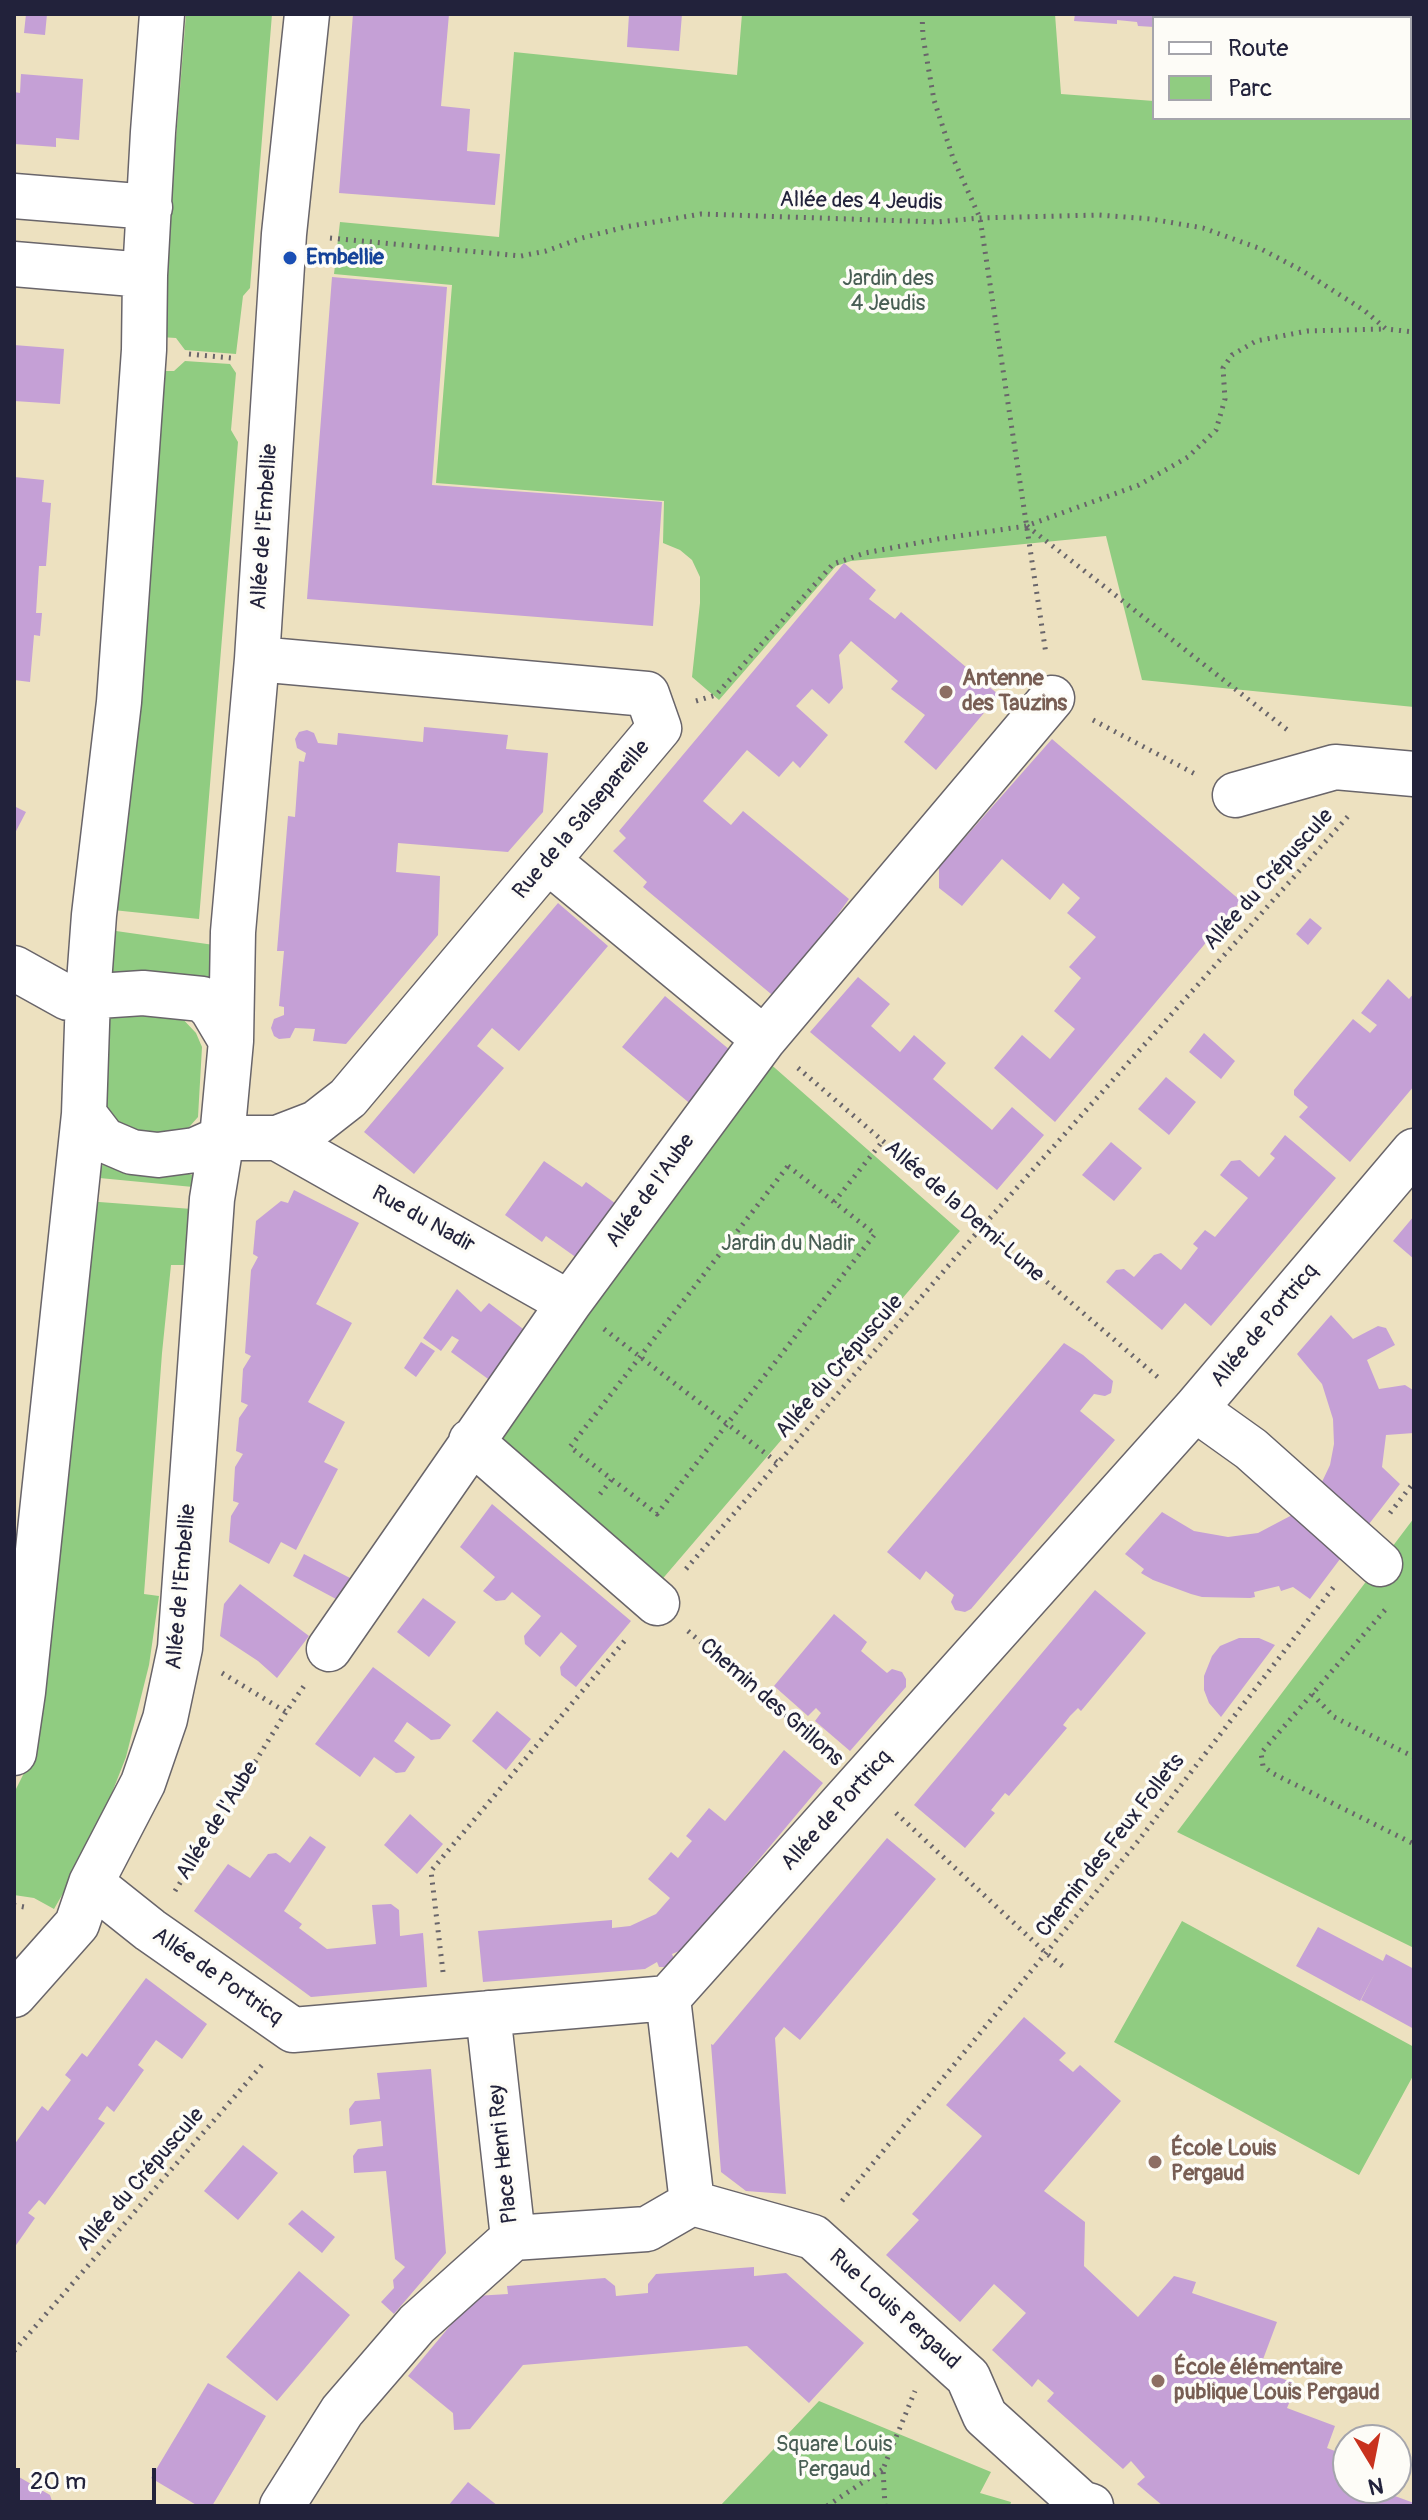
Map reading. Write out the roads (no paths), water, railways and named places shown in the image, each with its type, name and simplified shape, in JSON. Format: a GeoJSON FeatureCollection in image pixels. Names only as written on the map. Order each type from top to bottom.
{"type":"FeatureCollection","features":[{"type":"Feature","properties":{"kind":"street"},"geometry":{"type":"LineString","coordinates":[[14,1753],[84,1114],[94,915],[119,702],[144,350],[145,275],[162,14]]}},
{"type":"Feature","properties":{"kind":"street","name":"Allée de l'Embellie"},"geometry":{"type":"LineString","coordinates":[[19,1987],[77,1924],[91,1883],[143,1783],[165,1719],[180,1648],[212,1199],[222,1138],[231,1041],[233,932],[257,659],[284,234],[307,14]]}},
{"type":"Feature","properties":{"kind":"street"},"geometry":{"type":"LineString","coordinates":[[14,196],[150,207]]}},
{"type":"Feature","properties":{"kind":"street"},"geometry":{"type":"LineString","coordinates":[[14,264],[145,275]]}},
{"type":"Feature","properties":{"kind":"street","name":"Rue de la Salsepareille"},"geometry":{"type":"LineString","coordinates":[[222,1138],[277,1138],[316,1123],[348,1098],[659,728],[647,694],[257,659]]}},
{"type":"Feature","properties":{"kind":"street","name":"Allée de l'Aube"},"geometry":{"type":"LineString","coordinates":[[329,1649],[569,1303],[764,1039],[1052,698]]}},
{"type":"Feature","properties":{"kind":"street"},"geometry":{"type":"LineString","coordinates":[[1235,795],[1347,768],[1414,774]]}},
{"type":"Feature","properties":{"kind":"street"},"geometry":{"type":"LineString","coordinates":[[548,861],[764,1039]]}},
{"type":"Feature","properties":{"kind":"street"},"geometry":{"type":"LineString","coordinates":[[14,968],[68,998],[143,993],[202,999],[212,1009],[231,1041]]}},
{"type":"Feature","properties":{"kind":"street"},"geometry":{"type":"LineString","coordinates":[[84,1114],[104,1140],[132,1152],[158,1155],[195,1150],[222,1138]]}},
{"type":"Feature","properties":{"kind":"street","name":"Rue du Nadir"},"geometry":{"type":"LineString","coordinates":[[277,1138],[569,1303]]}},
{"type":"Feature","properties":{"kind":"street","name":"Allée de Portricq"},"geometry":{"type":"LineString","coordinates":[[91,1883],[150,1930],[293,2030],[668,1998],[1195,1409],[1414,1151]]}},
{"type":"Feature","properties":{"kind":"street"},"geometry":{"type":"LineString","coordinates":[[1195,1409],[1251,1449],[1371,1557]]}},
{"type":"Feature","properties":{"kind":"street"},"geometry":{"type":"LineString","coordinates":[[471,1441],[657,1603]]}},
{"type":"Feature","properties":{"kind":"street"},"geometry":{"type":"LineString","coordinates":[[668,1998],[692,2203]]}},
{"type":"Feature","properties":{"kind":"street","name":"Place Henri Rey"},"geometry":{"type":"LineString","coordinates":[[468,2016],[513,2238],[647,2229],[692,2203]]}},
{"type":"Feature","properties":{"kind":"street","name":"Rue Louis Pergaud"},"geometry":{"type":"LineString","coordinates":[[692,2203],[813,2237],[968,2377],[985,2416],[1081,2503],[1091,2506]]}},
{"type":"Feature","properties":{"kind":"street"},"geometry":{"type":"LineString","coordinates":[[282,2506],[342,2411],[370,2378],[417,2324],[513,2238]]}},
{"type":"Feature","properties":{"kind":"place","name":"Embellie"},"geometry":{"type":"Point","coordinates":[290,258]}},
{"type":"Feature","properties":{"kind":"place","name":"Antenne des Tauzins"},"geometry":{"type":"Point","coordinates":[946,692]}},
{"type":"Feature","properties":{"kind":"place","name":"École Louis Pergaud"},"geometry":{"type":"Point","coordinates":[1155,2162]}},
{"type":"Feature","properties":{"kind":"place","name":"École élémentaire publique Louis Pergaud"},"geometry":{"type":"Point","coordinates":[1158,2381]}},
{"type":"Feature","properties":{"kind":"park label","name":"Jardin des 4 Jeudis"},"geometry":{"type":"Point","coordinates":[888,292]}},
{"type":"Feature","properties":{"kind":"park label","name":"Jardin du Nadir"},"geometry":{"type":"Point","coordinates":[788,1244]}},
{"type":"Feature","properties":{"kind":"park label","name":"Square Louis Pergaud"},"geometry":{"type":"Point","coordinates":[834,2458]}}]}
